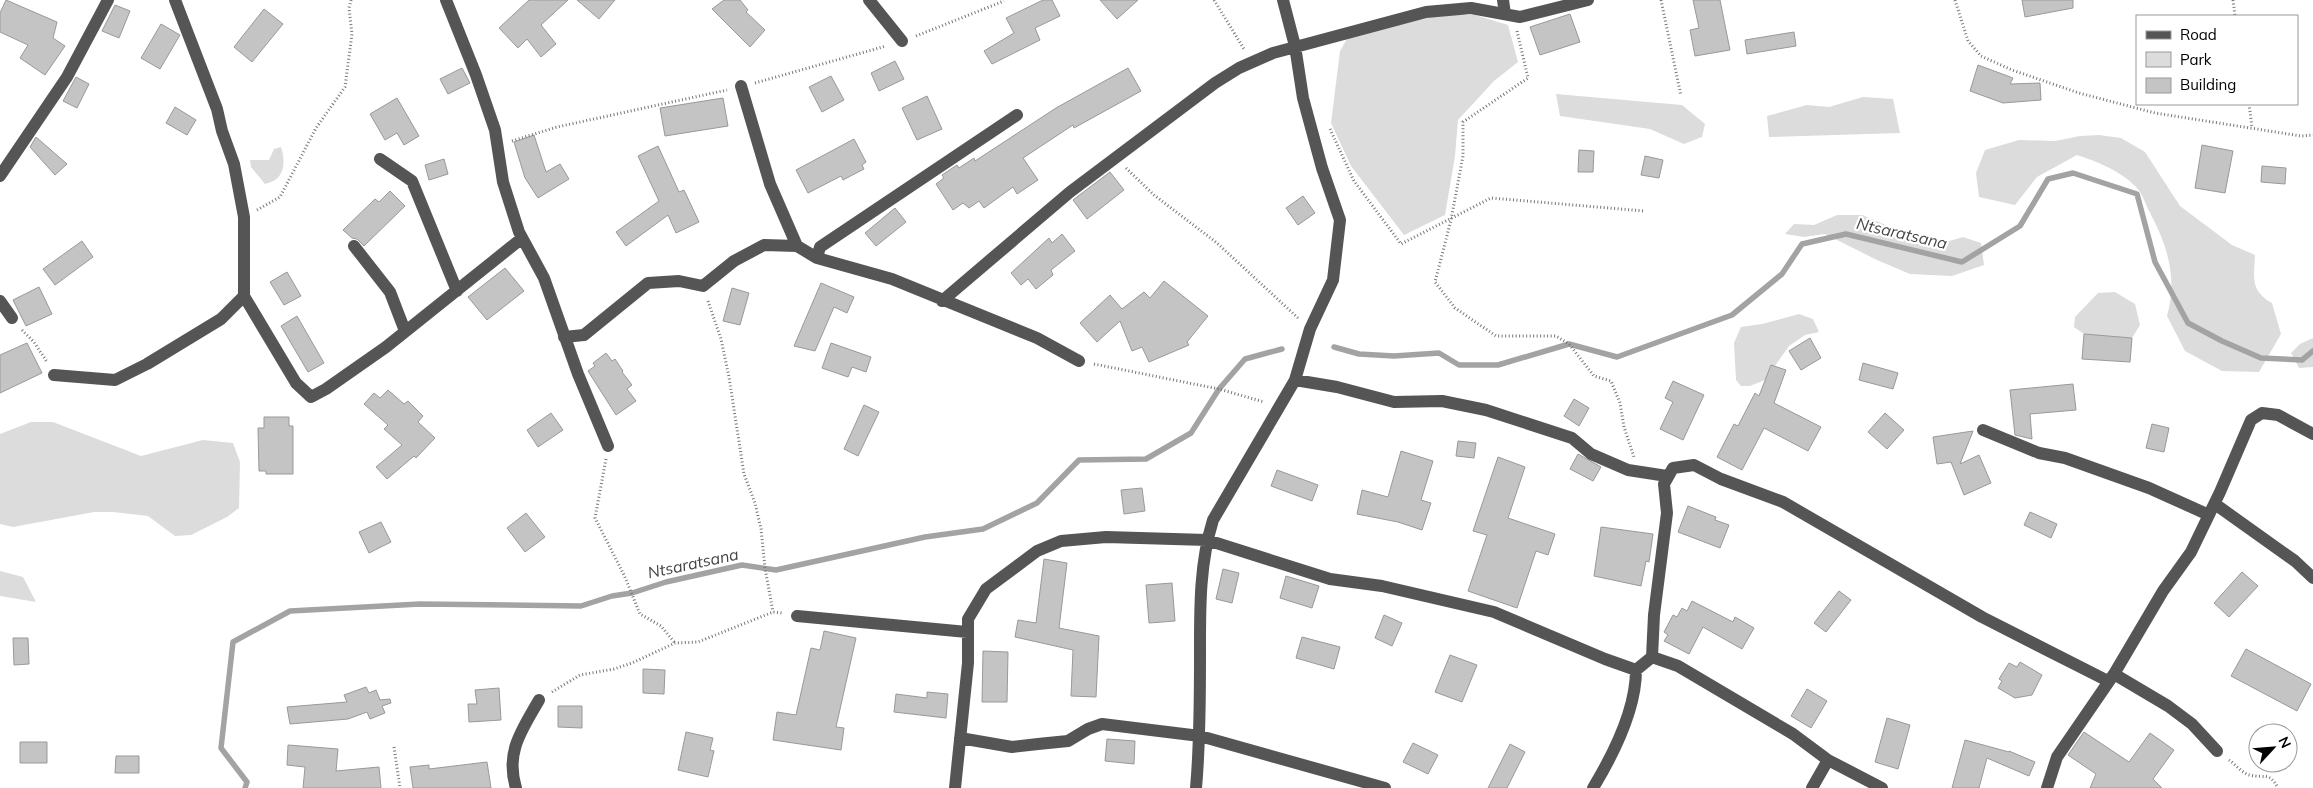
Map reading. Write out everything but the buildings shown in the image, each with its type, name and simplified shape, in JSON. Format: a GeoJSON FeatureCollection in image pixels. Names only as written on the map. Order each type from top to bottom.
{"type":"FeatureCollection","features":[{"type":"Feature","properties":{"kind":"street"},"geometry":{"type":"LineString","coordinates":[[0,176],[66,77],[108,0]]}},
{"type":"Feature","properties":{"kind":"street"},"geometry":{"type":"LineString","coordinates":[[175,0],[217,109],[222,131],[234,164],[244,217],[244,296],[296,383],[311,397],[348,375],[522,239]]}},
{"type":"Feature","properties":{"kind":"street"},"geometry":{"type":"LineString","coordinates":[[446,0],[476,75],[494,130],[503,182],[522,239],[544,278],[564,337],[608,446]]}},
{"type":"Feature","properties":{"kind":"street"},"geometry":{"type":"LineString","coordinates":[[869,0],[902,41]]}},
{"type":"Feature","properties":{"kind":"street"},"geometry":{"type":"LineString","coordinates":[[1196,788],[1200,736],[1200,611],[1202,568],[1207,540],[1213,520],[1295,380],[1310,329],[1333,280],[1340,220],[1322,168],[1303,98],[1295,46],[1283,0]]}},
{"type":"Feature","properties":{"kind":"street"},"geometry":{"type":"LineString","coordinates":[[1503,0],[1509,15]]}},
{"type":"Feature","properties":{"kind":"street"},"geometry":{"type":"LineString","coordinates":[[942,301],[1070,192],[1215,83],[1273,53],[1426,12],[1471,8],[1520,18],[1588,0]]}},
{"type":"Feature","properties":{"kind":"street"},"geometry":{"type":"LineString","coordinates":[[742,86],[770,184],[797,246]]}},
{"type":"Feature","properties":{"kind":"street"},"geometry":{"type":"LineString","coordinates":[[817,258],[820,247],[1017,115]]}},
{"type":"Feature","properties":{"kind":"street"},"geometry":{"type":"LineString","coordinates":[[380,158],[412,181],[457,291]]}},
{"type":"Feature","properties":{"kind":"street"},"geometry":{"type":"LineString","coordinates":[[564,337],[584,335],[648,283],[679,281],[703,286],[734,261],[764,244],[797,246],[817,258],[892,279],[942,301],[1037,338],[1079,361]]}},
{"type":"Feature","properties":{"kind":"street"},"geometry":{"type":"LineString","coordinates":[[354,246],[390,292],[405,331]]}},
{"type":"Feature","properties":{"kind":"street"},"geometry":{"type":"LineString","coordinates":[[54,375],[115,380],[147,364],[221,319],[244,296]]}},
{"type":"Feature","properties":{"kind":"street"},"geometry":{"type":"LineString","coordinates":[[0,301],[12,318]]}},
{"type":"Feature","properties":{"kind":"street"},"geometry":{"type":"LineString","coordinates":[[1295,380],[1337,387],[1394,402],[1442,401],[1486,410],[1572,438],[1591,454],[1628,470],[1667,476]]}},
{"type":"Feature","properties":{"kind":"street"},"geometry":{"type":"LineString","coordinates":[[2047,788],[2057,757],[2111,677],[2164,590],[2191,552],[2251,420],[2262,413],[2278,416],[2313,434]]}},
{"type":"Feature","properties":{"kind":"street"},"geometry":{"type":"LineString","coordinates":[[1983,430],[2039,453],[2072,460],[2212,509],[2295,561],[2313,578]]}},
{"type":"Feature","properties":{"kind":"street"},"geometry":{"type":"LineString","coordinates":[[1636,670],[1652,657],[1654,615],[1668,513],[1664,484],[1667,476],[1674,468],[1694,465],[1721,479],[1783,502],[1982,617],[2111,677],[2168,706],[2192,724],[2217,751]]}},
{"type":"Feature","properties":{"kind":"street"},"geometry":{"type":"LineString","coordinates":[[954,788],[968,664],[968,619],[986,589],[1037,551],[1061,541],[1106,536],[1207,540],[1330,579],[1382,586],[1494,612],[1597,656],[1636,670]]}},
{"type":"Feature","properties":{"kind":"street"},"geometry":{"type":"LineString","coordinates":[[797,616],[967,632]]}},
{"type":"Feature","properties":{"kind":"street"},"geometry":{"type":"LineString","coordinates":[[1652,657],[1678,666],[1793,734],[1828,760],[1882,788]]}},
{"type":"Feature","properties":{"kind":"street"},"geometry":{"type":"LineString","coordinates":[[1593,788],[1626,719],[1636,687],[1636,670]]}},
{"type":"Feature","properties":{"kind":"street"},"geometry":{"type":"LineString","coordinates":[[516,788],[512,756],[519,734],[539,700]]}},
{"type":"Feature","properties":{"kind":"street"},"geometry":{"type":"LineString","coordinates":[[960,738],[1012,747],[1068,740],[1088,728],[1102,724],[1200,736],[1385,788]]}},
{"type":"Feature","properties":{"kind":"street"},"geometry":{"type":"LineString","coordinates":[[1812,788],[1828,760]]}},
{"type":"Feature","properties":{"kind":"path"},"geometry":{"type":"LineString","coordinates":[[244,217],[280,197],[316,128],[345,87],[352,34],[349,8],[352,0]]}},
{"type":"Feature","properties":{"kind":"path"},"geometry":{"type":"LineString","coordinates":[[1214,0],[1252,63]]}},
{"type":"Feature","properties":{"kind":"path"},"geometry":{"type":"LineString","coordinates":[[1661,0],[1681,96]]}},
{"type":"Feature","properties":{"kind":"path"},"geometry":{"type":"LineString","coordinates":[[1955,0],[1968,41],[1981,56],[2012,70],[2079,94],[2155,113],[2301,136],[2313,135]]}},
{"type":"Feature","properties":{"kind":"path"},"geometry":{"type":"LineString","coordinates":[[2233,0],[2235,15]]}},
{"type":"Feature","properties":{"kind":"path"},"geometry":{"type":"LineString","coordinates":[[497,145],[557,127],[742,86],[869,52],[1004,1]]}},
{"type":"Feature","properties":{"kind":"path"},"geometry":{"type":"LineString","coordinates":[[1509,15],[1528,78],[1463,122],[1463,156],[1450,220],[1434,282],[1455,308],[1496,336],[1556,336],[1570,344],[1594,376],[1611,381],[1620,403],[1624,428],[1632,445],[1638,472]]}},
{"type":"Feature","properties":{"kind":"path"},"geometry":{"type":"LineString","coordinates":[[2249,105],[2252,127]]}},
{"type":"Feature","properties":{"kind":"path"},"geometry":{"type":"LineString","coordinates":[[1327,124],[1354,181],[1401,244],[1491,198],[1644,211]]}},
{"type":"Feature","properties":{"kind":"path"},"geometry":{"type":"LineString","coordinates":[[1116,158],[1154,195],[1217,243],[1310,329]]}},
{"type":"Feature","properties":{"kind":"path"},"geometry":{"type":"LineString","coordinates":[[703,286],[721,339],[729,377],[744,474],[755,503],[761,529],[765,568],[773,612]]}},
{"type":"Feature","properties":{"kind":"path"},"geometry":{"type":"LineString","coordinates":[[12,318],[34,342],[54,375]]}},
{"type":"Feature","properties":{"kind":"path"},"geometry":{"type":"LineString","coordinates":[[1079,361],[1218,389],[1280,406]]}},
{"type":"Feature","properties":{"kind":"path"},"geometry":{"type":"LineString","coordinates":[[608,446],[595,518],[624,575],[640,614],[662,626],[675,643]]}},
{"type":"Feature","properties":{"kind":"path"},"geometry":{"type":"LineString","coordinates":[[539,700],[580,675],[614,669],[632,663],[675,643],[698,642],[773,612],[797,616]]}},
{"type":"Feature","properties":{"kind":"path"},"geometry":{"type":"LineString","coordinates":[[394,747],[400,788]]}},
{"type":"Feature","properties":{"kind":"path"},"geometry":{"type":"LineString","coordinates":[[2217,751],[2248,775],[2266,775],[2273,780],[2278,788]]}},
{"type":"Feature","properties":{"kind":"green space"},"geometry":{"type":"Polygon","coordinates":[[[1440,15],[1475,15],[1508,25],[1518,62],[1494,81],[1458,120],[1455,156],[1445,215],[1404,235],[1351,166],[1331,123],[1340,51],[1348,37],[1440,15]]]}},
{"type":"Feature","properties":{"kind":"green space"},"geometry":{"type":"Polygon","coordinates":[[[1556,94],[1682,105],[1705,124],[1702,137],[1684,144],[1650,129],[1560,116],[1556,94]]]}},
{"type":"Feature","properties":{"kind":"green space"},"geometry":{"type":"Polygon","coordinates":[[[1863,97],[1893,99],[1900,133],[1769,137],[1767,116],[1807,105],[1829,107],[1863,97]]]}},
{"type":"Feature","properties":{"kind":"green space"},"geometry":{"type":"Polygon","coordinates":[[[2099,135],[2121,138],[2145,152],[2180,206],[2232,245],[2255,255],[2255,283],[2260,293],[2272,303],[2281,334],[2259,372],[2222,371],[2185,351],[2167,316],[2170,302],[2171,274],[2161,235],[2137,188],[2115,171],[2077,155],[2037,177],[2015,205],[1979,197],[1976,173],[1985,150],[2019,140],[2055,141],[2080,136],[2099,135]]]}},
{"type":"Feature","properties":{"kind":"green space"},"geometry":{"type":"Polygon","coordinates":[[[281,147],[283,165],[280,175],[272,182],[265,184],[251,167],[250,160],[269,160],[274,149],[281,147]]]}},
{"type":"Feature","properties":{"kind":"green space"},"geometry":{"type":"Polygon","coordinates":[[[1837,215],[1862,215],[1921,240],[1946,242],[1963,237],[1981,243],[1984,265],[1952,276],[1910,274],[1825,234],[1804,237],[1785,234],[1794,224],[1814,225],[1837,215]]]}},
{"type":"Feature","properties":{"kind":"green space"},"geometry":{"type":"Polygon","coordinates":[[[2115,292],[2135,304],[2140,325],[2132,338],[2084,334],[2074,327],[2075,317],[2098,293],[2115,292]]]}},
{"type":"Feature","properties":{"kind":"green space"},"geometry":{"type":"Polygon","coordinates":[[[1799,314],[1813,319],[1819,332],[1805,335],[1789,346],[1765,380],[1750,386],[1741,386],[1736,380],[1734,343],[1741,327],[1762,324],[1799,314]]]}},
{"type":"Feature","properties":{"kind":"green space"},"geometry":{"type":"Polygon","coordinates":[[[2313,338],[2313,367],[2299,368],[2291,353],[2300,344],[2313,338]]]}},
{"type":"Feature","properties":{"kind":"green space"},"geometry":{"type":"Polygon","coordinates":[[[31,422],[53,422],[141,456],[203,440],[233,443],[240,462],[239,508],[227,517],[191,535],[175,536],[148,516],[113,512],[94,512],[13,527],[0,524],[0,434],[31,422]]]}},
{"type":"Feature","properties":{"kind":"green space"},"geometry":{"type":"Polygon","coordinates":[[[0,571],[23,577],[36,602],[0,596],[0,571]]]}},
{"type":"Feature","properties":{"kind":"waterway","name":"Ntsaratsana"},"geometry":{"type":"LineString","coordinates":[[1334,347],[1359,354],[1394,356],[1439,353],[1459,365],[1498,365],[1569,344],[1617,357],[1732,315],[1782,274],[1802,244],[1846,234],[1962,262],[2020,226],[2048,179],[2073,173],[2137,194],[2155,262],[2188,323],[2222,341],[2261,358],[2302,360],[2313,351]]}},
{"type":"Feature","properties":{"kind":"waterway","name":"Ntsaratsana"},"geometry":{"type":"LineString","coordinates":[[245,788],[247,782],[221,748],[233,642],[290,611],[420,604],[581,606],[666,582],[742,565],[776,570],[925,537],[983,529],[1037,503],[1079,460],[1146,459],[1191,433],[1219,389],[1245,359],[1282,349]]}}]}
